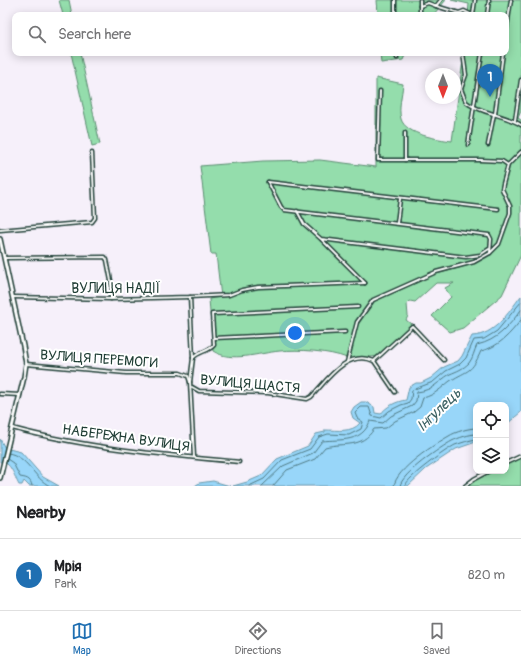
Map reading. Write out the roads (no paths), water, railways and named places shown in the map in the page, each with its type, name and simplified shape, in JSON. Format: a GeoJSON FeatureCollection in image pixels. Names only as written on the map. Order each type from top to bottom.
{"type":"FeatureCollection","features":[{"type":"Feature","properties":{"kind":"main road"},"geometry":{"type":"LineString","coordinates":[[0,240],[26,364],[0,478]]}},
{"type":"Feature","properties":{"kind":"street"},"geometry":{"type":"LineString","coordinates":[[395,0],[395,12]]}},
{"type":"Feature","properties":{"kind":"street"},"geometry":{"type":"LineString","coordinates":[[420,0],[420,12]]}},
{"type":"Feature","properties":{"kind":"street"},"geometry":{"type":"LineString","coordinates":[[436,6],[441,0]]}},
{"type":"Feature","properties":{"kind":"street"},"geometry":{"type":"LineString","coordinates":[[473,12],[475,0]]}},
{"type":"Feature","properties":{"kind":"street"},"geometry":{"type":"LineString","coordinates":[[487,12],[489,0]]}},
{"type":"Feature","properties":{"kind":"street"},"geometry":{"type":"LineString","coordinates":[[509,14],[511,0]]}},
{"type":"Feature","properties":{"kind":"street"},"geometry":{"type":"LineString","coordinates":[[420,6],[428,3],[456,12]]}},
{"type":"Feature","properties":{"kind":"street"},"geometry":{"type":"LineString","coordinates":[[463,56],[466,76],[461,89],[462,94],[468,104],[515,120],[521,125]]}},
{"type":"Feature","properties":{"kind":"street"},"geometry":{"type":"LineString","coordinates":[[468,145],[482,56]]}},
{"type":"Feature","properties":{"kind":"street"},"geometry":{"type":"LineString","coordinates":[[488,145],[503,56]]}},
{"type":"Feature","properties":{"kind":"street"},"geometry":{"type":"LineString","coordinates":[[515,120],[521,80]]}},
{"type":"Feature","properties":{"kind":"street"},"geometry":{"type":"LineString","coordinates":[[380,91],[378,160],[480,160],[502,162],[508,165]]}},
{"type":"Feature","properties":{"kind":"street"},"geometry":{"type":"LineString","coordinates":[[405,133],[405,160]]}},
{"type":"Feature","properties":{"kind":"street"},"geometry":{"type":"LineString","coordinates":[[395,392],[374,361],[365,359],[347,362],[357,322],[373,300],[436,272],[474,262],[490,253],[499,244],[510,213],[510,206],[502,189],[508,165],[521,152]]}},
{"type":"Feature","properties":{"kind":"street"},"geometry":{"type":"LineString","coordinates":[[0,230],[92,222],[95,218],[92,153]]}},
{"type":"Feature","properties":{"kind":"street"},"geometry":{"type":"LineString","coordinates":[[490,253],[491,239],[489,234],[284,210],[268,182],[498,209]]}},
{"type":"Feature","properties":{"kind":"street"},"geometry":{"type":"LineString","coordinates":[[397,223],[400,198]]}},
{"type":"Feature","properties":{"kind":"street"},"geometry":{"type":"LineString","coordinates":[[297,211],[304,224],[321,239],[466,257],[480,255],[490,248]]}},
{"type":"Feature","properties":{"kind":"street","name":"ВУЛИЦЯ НАДІЇ"},"geometry":{"type":"LineString","coordinates":[[13,297],[111,299],[220,296],[258,287],[365,283],[321,239]]}},
{"type":"Feature","properties":{"kind":"street"},"geometry":{"type":"LineString","coordinates":[[4,258],[105,257],[111,279],[111,299]]}},
{"type":"Feature","properties":{"kind":"street"},"geometry":{"type":"LineString","coordinates":[[190,297],[193,358],[190,382],[192,387],[194,458]]}},
{"type":"Feature","properties":{"kind":"street"},"geometry":{"type":"LineString","coordinates":[[193,358],[197,354],[210,350],[214,346],[212,314],[358,307]]}},
{"type":"Feature","properties":{"kind":"street"},"geometry":{"type":"LineString","coordinates":[[374,361],[412,326],[444,360]]}},
{"type":"Feature","properties":{"kind":"street"},"geometry":{"type":"LineString","coordinates":[[214,338],[345,332]]}},
{"type":"Feature","properties":{"kind":"street","name":"ВУЛИЦЯ ЩАСТЯ"},"geometry":{"type":"LineString","coordinates":[[192,387],[199,391],[268,393],[307,399],[311,397],[337,368],[347,362]]}},
{"type":"Feature","properties":{"kind":"street","name":"ВУЛИЦЯ ПЕРЕМОГИ"},"geometry":{"type":"LineString","coordinates":[[26,364],[126,373],[180,373],[188,376],[190,382]]}},
{"type":"Feature","properties":{"kind":"street"},"geometry":{"type":"LineString","coordinates":[[0,394],[20,395]]}},
{"type":"Feature","properties":{"kind":"street","name":"НАБЕРЕЖНА ВУЛИЦЯ"},"geometry":{"type":"LineString","coordinates":[[12,428],[48,437],[121,450],[239,462]]}},
{"type":"Feature","properties":{"kind":"street"},"geometry":{"type":"LineString","coordinates":[[509,462],[521,456]]}},
{"type":"Feature","properties":{"kind":"street"},"geometry":{"type":"LineString","coordinates":[[465,486],[483,474]]}},
{"type":"Feature","properties":{"kind":"water","name":"Інгулець"},"geometry":{"type":"Polygon","coordinates":[[[521,296],[521,412],[509,422],[509,402],[473,402],[473,443],[456,449],[426,469],[408,486],[233,486],[261,476],[277,459],[308,446],[316,434],[325,432],[325,430],[349,430],[357,426],[360,423],[353,418],[351,412],[354,407],[361,402],[366,402],[374,407],[375,413],[381,414],[385,409],[392,405],[406,400],[409,387],[431,378],[444,367],[458,361],[472,336],[488,332],[506,316],[521,296]]]}},
{"type":"Feature","properties":{"kind":"water"},"geometry":{"type":"Polygon","coordinates":[[[0,439],[5,448],[21,452],[43,477],[59,486],[29,486],[24,481],[22,485],[19,485],[10,466],[4,462],[0,462],[0,439]]]}},
{"type":"Feature","properties":{"kind":"water"},"geometry":{"type":"Polygon","coordinates":[[[213,481],[230,486],[195,486],[199,483],[213,481]]]}},
{"type":"Feature","properties":{"kind":"place","name":"Мрія"},"geometry":{"type":"Point","coordinates":[490,97]}}]}
